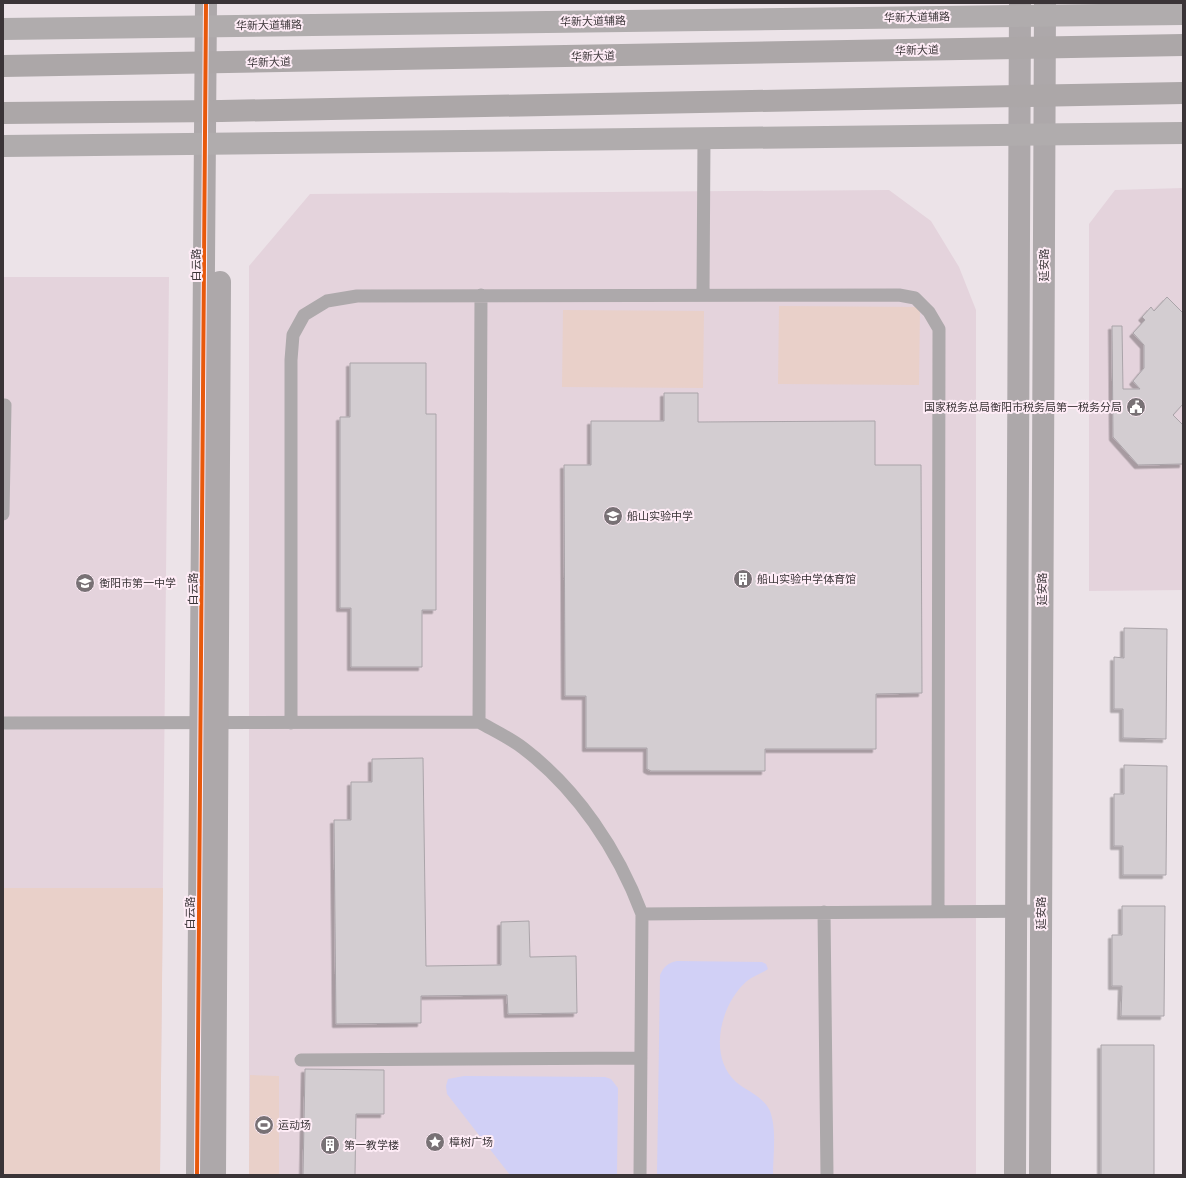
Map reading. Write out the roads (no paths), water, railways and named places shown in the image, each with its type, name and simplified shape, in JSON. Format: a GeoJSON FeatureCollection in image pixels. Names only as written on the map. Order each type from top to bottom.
{"type":"FeatureCollection","features":[{"type":"Feature","properties":{"kind":"highway","name":"华新大道"},"geometry":{"type":"LineString","coordinates":[[3,66],[1044,47],[1183,46]]}},
{"type":"Feature","properties":{"kind":"highway"},"geometry":{"type":"LineString","coordinates":[[3,113],[213,111],[1044,95],[1183,94]]}},
{"type":"Feature","properties":{"kind":"main road","name":"白云路"},"geometry":{"type":"LineString","coordinates":[[206,3],[214,26]]}},
{"type":"Feature","properties":{"kind":"main road","name":"白云路"},"geometry":{"type":"LineString","coordinates":[[197,1175],[209,723],[214,26],[221,3]]}},
{"type":"Feature","properties":{"kind":"main road","name":"华新大道辅路"},"geometry":{"type":"LineString","coordinates":[[3,29],[1045,9],[1183,14]]}},
{"type":"Feature","properties":{"kind":"main road","name":"延安路"},"geometry":{"type":"LineString","coordinates":[[1040,1175],[1045,9]]}},
{"type":"Feature","properties":{"kind":"main road"},"geometry":{"type":"LineString","coordinates":[[1015,1175],[1020,10]]}},
{"type":"Feature","properties":{"kind":"main road"},"geometry":{"type":"LineString","coordinates":[[3,146],[1183,133]]}},
{"type":"Feature","properties":{"kind":"main road","name":"白云路"},"geometry":{"type":"LineString","coordinates":[[209,723],[215,1175]]}},
{"type":"Feature","properties":{"kind":"lane"},"geometry":{"type":"LineString","coordinates":[[703,295],[704,138]]}},
{"type":"Feature","properties":{"kind":"lane"},"geometry":{"type":"LineString","coordinates":[[479,722],[481,295]]}},
{"type":"Feature","properties":{"kind":"lane"},"geometry":{"type":"LineString","coordinates":[[291,723],[291,360],[293,335],[304,315],[327,301],[357,296],[899,295],[915,298],[929,312],[938,329],[938,911]]}},
{"type":"Feature","properties":{"kind":"lane"},"geometry":{"type":"LineString","coordinates":[[3,405],[5,405],[3,514]]}},
{"type":"Feature","properties":{"kind":"lane"},"geometry":{"type":"LineString","coordinates":[[3,723],[479,722],[522,747],[561,781],[602,834],[633,890],[642,914],[640,1175]]}},
{"type":"Feature","properties":{"kind":"lane"},"geometry":{"type":"LineString","coordinates":[[642,914],[1041,911]]}},
{"type":"Feature","properties":{"kind":"lane"},"geometry":{"type":"LineString","coordinates":[[824,912],[827,1175]]}},
{"type":"Feature","properties":{"kind":"lane"},"geometry":{"type":"LineString","coordinates":[[301,1060],[418,1064],[641,1058]]}},
{"type":"Feature","properties":{"kind":"water"},"geometry":{"type":"Polygon","coordinates":[[[677,961],[762,962],[766,964],[768,969],[747,981],[730,1002],[724,1016],[720,1044],[722,1058],[727,1071],[736,1082],[764,1102],[770,1111],[774,1134],[773,1175],[657,1175],[660,975],[667,965],[677,961]]]}},
{"type":"Feature","properties":{"kind":"water"},"geometry":{"type":"Polygon","coordinates":[[[464,1076],[605,1077],[611,1079],[618,1088],[617,1175],[510,1175],[447,1094],[446,1086],[448,1079],[464,1076]]]}},
{"type":"Feature","properties":{"kind":"place","name":"国家税务总局衡阳市税务局第一税务分局"},"geometry":{"type":"Point","coordinates":[1136,407]}},
{"type":"Feature","properties":{"kind":"place","name":"船山实验中学"},"geometry":{"type":"Point","coordinates":[613,516]}},
{"type":"Feature","properties":{"kind":"place","name":"船山实验中学体育馆"},"geometry":{"type":"Point","coordinates":[743,579]}},
{"type":"Feature","properties":{"kind":"place","name":"衡阳市第一中学"},"geometry":{"type":"Point","coordinates":[85,583]}},
{"type":"Feature","properties":{"kind":"place","name":"运动场"},"geometry":{"type":"Point","coordinates":[264,1125]}},
{"type":"Feature","properties":{"kind":"place","name":"樟树广场"},"geometry":{"type":"Point","coordinates":[435,1142]}},
{"type":"Feature","properties":{"kind":"place","name":"第一教学楼"},"geometry":{"type":"Point","coordinates":[330,1145]}}]}
